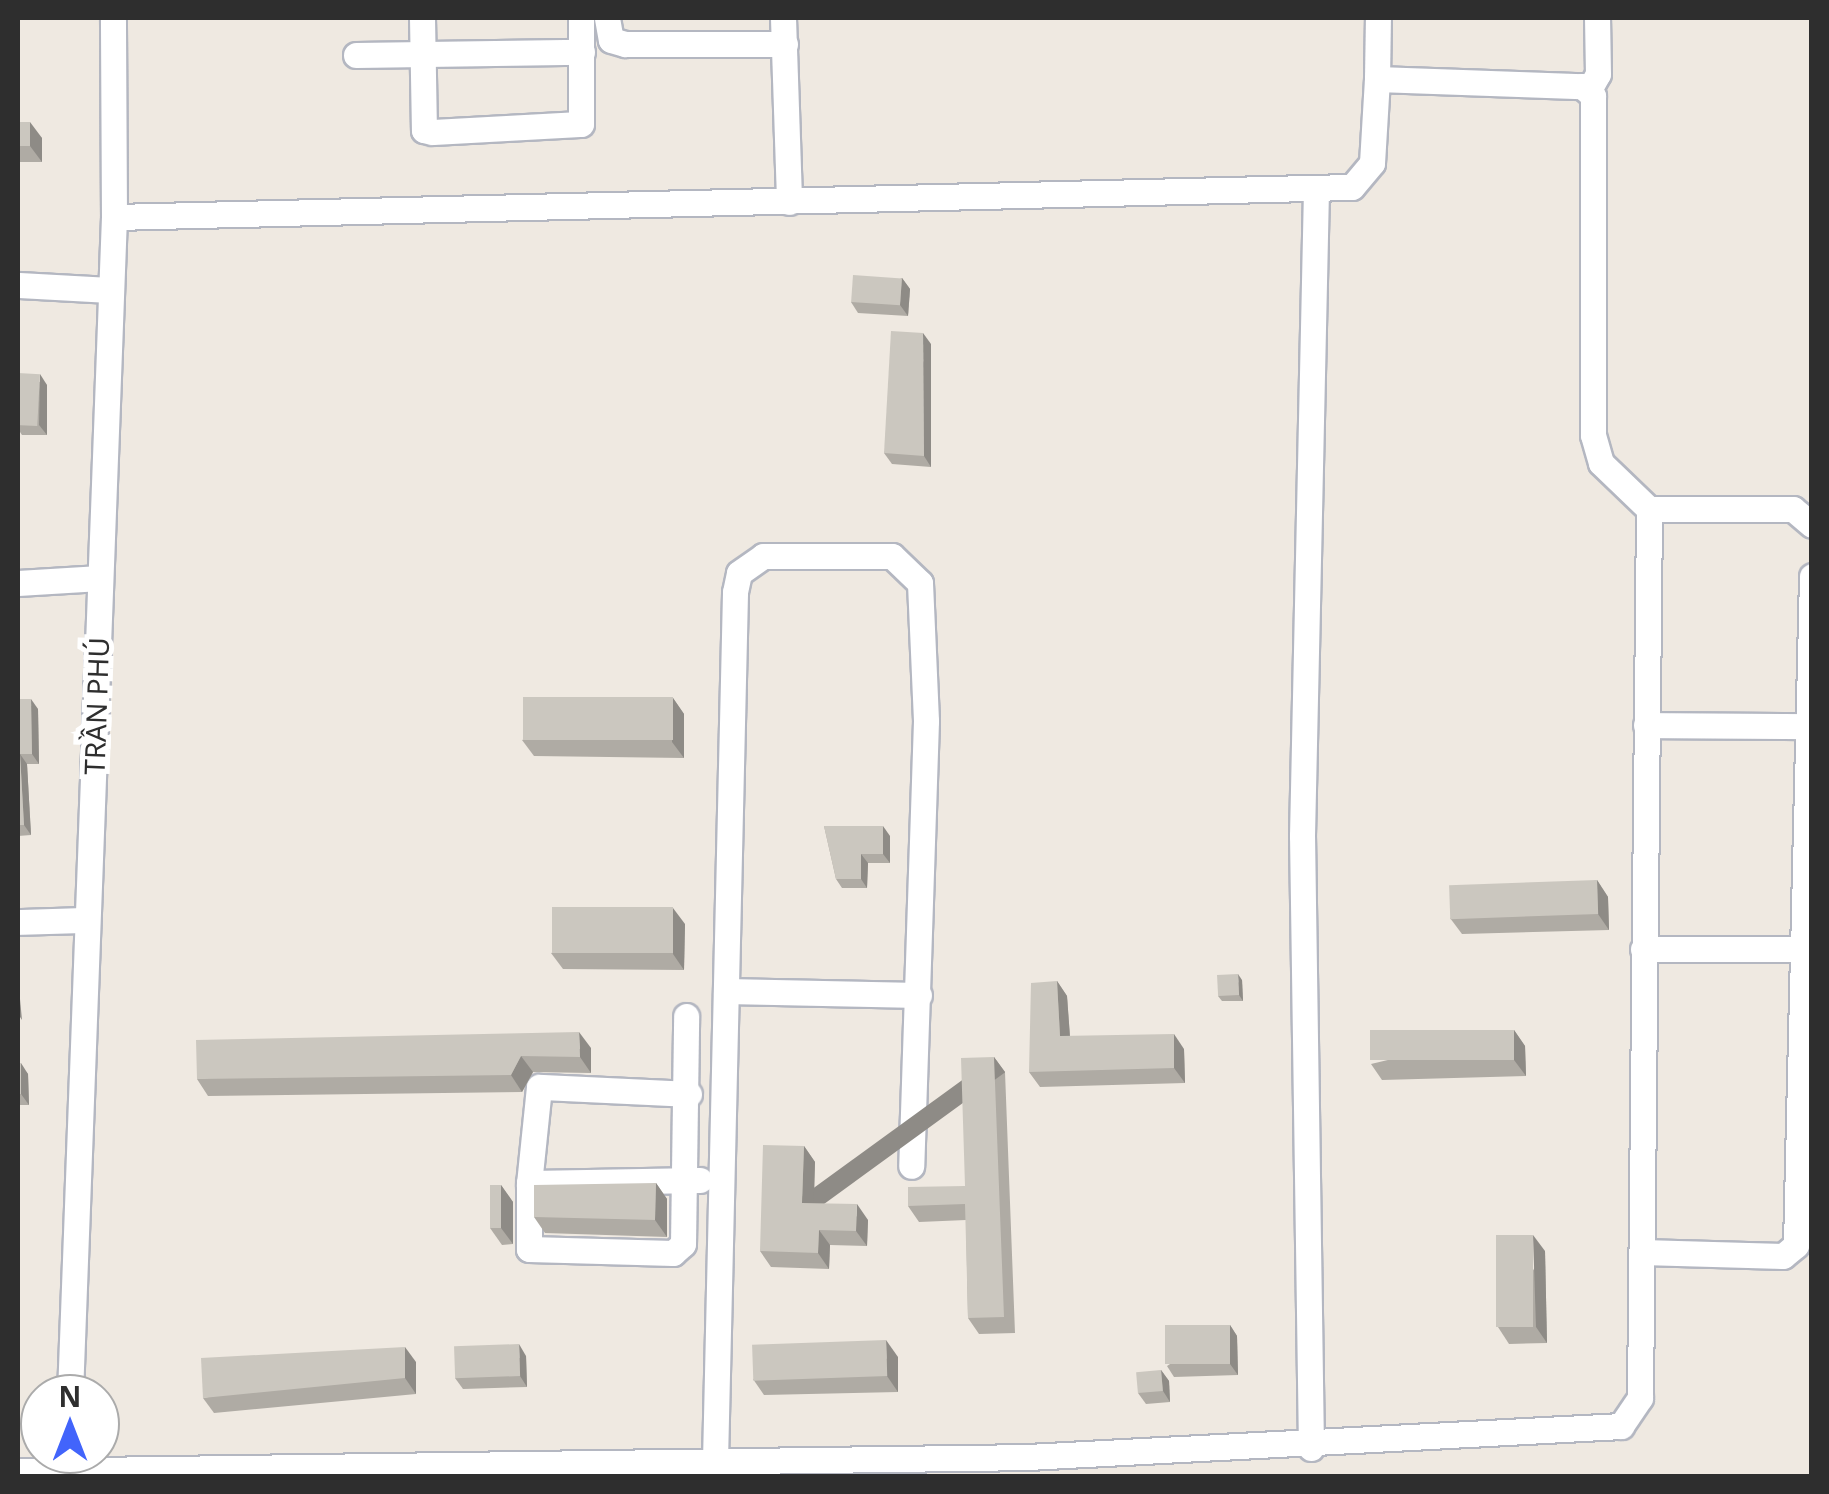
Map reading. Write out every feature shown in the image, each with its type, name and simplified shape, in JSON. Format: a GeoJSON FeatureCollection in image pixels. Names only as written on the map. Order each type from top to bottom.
{"type":"FeatureCollection","features":[{"type":"Feature","properties":{"kind":"street","name":"TRẦN PHÚ"},"geometry":{"type":"LineString","coordinates":[[71,1374],[114,217],[113,18]]}},
{"type":"Feature","properties":{"kind":"street"},"geometry":{"type":"LineString","coordinates":[[422,18],[424,130],[432,132],[576,127],[584,116],[582,33]]}},
{"type":"Feature","properties":{"kind":"street"},"geometry":{"type":"LineString","coordinates":[[783,18],[790,202]]}},
{"type":"Feature","properties":{"kind":"street"},"geometry":{"type":"LineString","coordinates":[[114,217],[1352,187],[1372,163],[1378,18]]}},
{"type":"Feature","properties":{"kind":"street"},"geometry":{"type":"LineString","coordinates":[[120,1467],[715,1461],[1311,1448],[1621,1426],[1640,1398],[1648,509],[1594,449],[1589,90],[1598,74],[1597,18]]}},
{"type":"Feature","properties":{"kind":"street"},"geometry":{"type":"LineString","coordinates":[[356,55],[422,55],[582,33],[608,24],[625,44],[785,44]]}},
{"type":"Feature","properties":{"kind":"street"},"geometry":{"type":"LineString","coordinates":[[1377,79],[1589,90]]}},
{"type":"Feature","properties":{"kind":"street"},"geometry":{"type":"LineString","coordinates":[[1311,1448],[1302,836],[1316,188]]}},
{"type":"Feature","properties":{"kind":"street"},"geometry":{"type":"LineString","coordinates":[[18,285],[111,290]]}},
{"type":"Feature","properties":{"kind":"street"},"geometry":{"type":"LineString","coordinates":[[1648,509],[1793,509],[1812,525]]}},
{"type":"Feature","properties":{"kind":"street"},"geometry":{"type":"LineString","coordinates":[[715,1461],[735,592],[739,573],[763,556],[892,556],[920,583],[919,995],[911,1166]]}},
{"type":"Feature","properties":{"kind":"street"},"geometry":{"type":"LineString","coordinates":[[1642,1252],[1783,1256],[1796,1245],[1812,576]]}},
{"type":"Feature","properties":{"kind":"street"},"geometry":{"type":"LineString","coordinates":[[18,582],[100,578]]}},
{"type":"Feature","properties":{"kind":"street"},"geometry":{"type":"LineString","coordinates":[[1646,725],[1807,726]]}},
{"type":"Feature","properties":{"kind":"street"},"geometry":{"type":"LineString","coordinates":[[18,922],[88,920]]}},
{"type":"Feature","properties":{"kind":"street"},"geometry":{"type":"LineString","coordinates":[[1643,949],[1801,949]]}},
{"type":"Feature","properties":{"kind":"street"},"geometry":{"type":"LineString","coordinates":[[726,991],[919,995]]}},
{"type":"Feature","properties":{"kind":"street"},"geometry":{"type":"LineString","coordinates":[[686,1016],[689,1094],[683,1244],[674,1254],[529,1248],[529,1183],[539,1087],[689,1094]]}},
{"type":"Feature","properties":{"kind":"street"},"geometry":{"type":"LineString","coordinates":[[529,1183],[720,1180]]}},
{"type":"Feature","properties":{"kind":"building"},"geometry":{"type":"Polygon","coordinates":[[[18,122],[30,122],[30,146],[18,146],[18,122]]]}},
{"type":"Feature","properties":{"kind":"building"},"geometry":{"type":"Polygon","coordinates":[[[853,275],[902,278],[900,305],[851,302],[853,275]]]}},
{"type":"Feature","properties":{"kind":"building"},"geometry":{"type":"Polygon","coordinates":[[[891,331],[923,333],[924,456],[884,453],[891,331]]]}},
{"type":"Feature","properties":{"kind":"building"},"geometry":{"type":"Polygon","coordinates":[[[18,373],[40,374],[37,426],[18,425],[18,373]]]}},
{"type":"Feature","properties":{"kind":"building"},"geometry":{"type":"Polygon","coordinates":[[[523,697],[673,697],[673,740],[523,740],[523,697]]]}},
{"type":"Feature","properties":{"kind":"building"},"geometry":{"type":"Polygon","coordinates":[[[18,699],[31,699],[32,754],[20,754],[24,825],[18,825],[18,699]]]}},
{"type":"Feature","properties":{"kind":"building"},"geometry":{"type":"Polygon","coordinates":[[[824,826],[883,826],[883,854],[861,854],[861,879],[836,879],[824,826]]]}},
{"type":"Feature","properties":{"kind":"building"},"geometry":{"type":"Polygon","coordinates":[[[1597,880],[1598,914],[1450,919],[1449,885],[1597,880]]]}},
{"type":"Feature","properties":{"kind":"building"},"geometry":{"type":"Polygon","coordinates":[[[552,907],[673,907],[673,953],[552,953],[552,907]]]}},
{"type":"Feature","properties":{"kind":"building"},"geometry":{"type":"Polygon","coordinates":[[[1238,974],[1239,995],[1218,996],[1217,975],[1238,974]]]}},
{"type":"Feature","properties":{"kind":"building"},"geometry":{"type":"Polygon","coordinates":[[[1057,981],[1060,1036],[1174,1034],[1174,1068],[1029,1072],[1031,983],[1057,981]]]}},
{"type":"Feature","properties":{"kind":"building"},"geometry":{"type":"Polygon","coordinates":[[[1370,1030],[1514,1030],[1514,1060],[1370,1060],[1370,1030]]]}},
{"type":"Feature","properties":{"kind":"building"},"geometry":{"type":"Polygon","coordinates":[[[579,1032],[580,1057],[521,1056],[511,1075],[197,1079],[196,1040],[579,1032]]]}},
{"type":"Feature","properties":{"kind":"building"},"geometry":{"type":"Polygon","coordinates":[[[994,1057],[1004,1317],[968,1318],[965,1204],[908,1206],[908,1187],[965,1186],[961,1058],[994,1057]]]}},
{"type":"Feature","properties":{"kind":"building"},"geometry":{"type":"Polygon","coordinates":[[[18,1063],[21,1063],[18,1094],[18,1063]]]}},
{"type":"Feature","properties":{"kind":"building"},"geometry":{"type":"Polygon","coordinates":[[[763,1145],[804,1146],[802,1203],[857,1204],[856,1231],[819,1230],[818,1253],[760,1251],[763,1145]]]}},
{"type":"Feature","properties":{"kind":"building"},"geometry":{"type":"Polygon","coordinates":[[[656,1183],[655,1220],[534,1217],[534,1185],[656,1183]]]}},
{"type":"Feature","properties":{"kind":"building"},"geometry":{"type":"Polygon","coordinates":[[[490,1185],[501,1185],[501,1228],[490,1228],[490,1185]]]}},
{"type":"Feature","properties":{"kind":"building"},"geometry":{"type":"Polygon","coordinates":[[[1496,1235],[1533,1235],[1533,1327],[1496,1327],[1496,1235]]]}},
{"type":"Feature","properties":{"kind":"building"},"geometry":{"type":"Polygon","coordinates":[[[1165,1325],[1230,1325],[1230,1364],[1165,1364],[1165,1325]]]}},
{"type":"Feature","properties":{"kind":"building"},"geometry":{"type":"Polygon","coordinates":[[[886,1340],[887,1376],[753,1381],[752,1345],[886,1340]]]}},
{"type":"Feature","properties":{"kind":"building"},"geometry":{"type":"Polygon","coordinates":[[[519,1344],[520,1376],[455,1378],[454,1346],[519,1344]]]}},
{"type":"Feature","properties":{"kind":"building"},"geometry":{"type":"Polygon","coordinates":[[[405,1347],[405,1378],[203,1398],[201,1358],[405,1347]]]}},
{"type":"Feature","properties":{"kind":"building"},"geometry":{"type":"Polygon","coordinates":[[[1161,1370],[1163,1391],[1138,1393],[1136,1372],[1161,1370]]]}}]}
